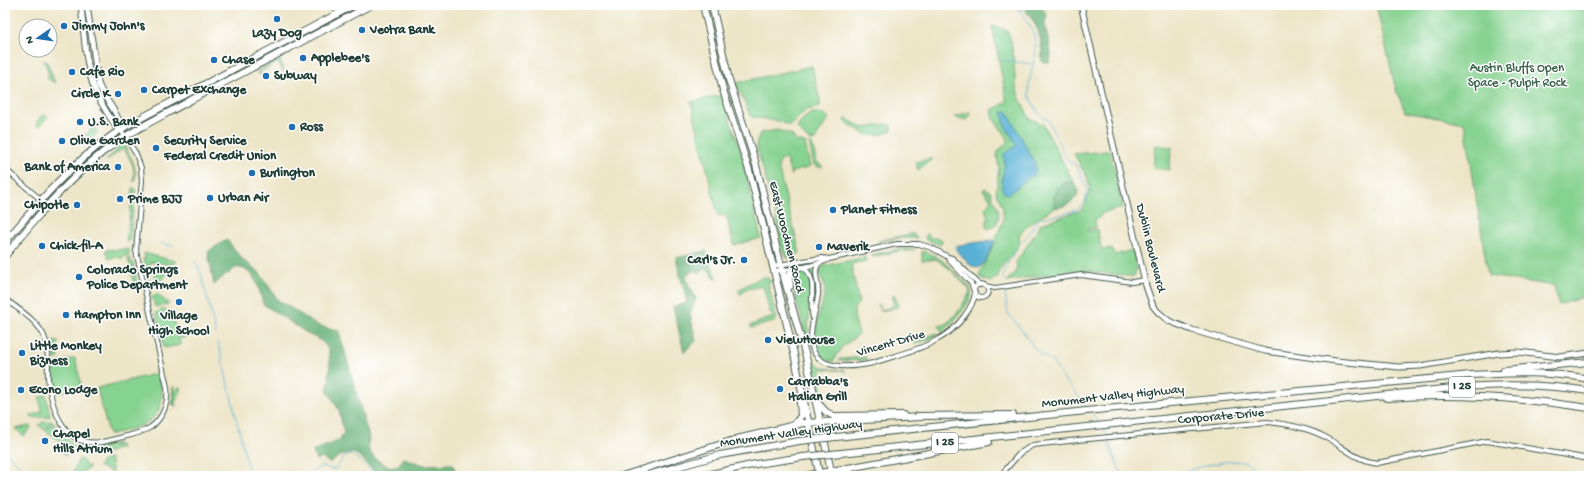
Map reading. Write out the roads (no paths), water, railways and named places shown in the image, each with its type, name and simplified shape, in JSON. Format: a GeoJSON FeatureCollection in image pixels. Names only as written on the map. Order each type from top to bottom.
{"type":"FeatureCollection","features":[{"type":"Feature","properties":{"kind":"highway"},"geometry":{"type":"LineString","coordinates":[[5,242],[40,200],[81,158],[121,130],[354,5]]}},
{"type":"Feature","properties":{"kind":"highway"},"geometry":{"type":"LineString","coordinates":[[5,256],[47,205],[82,170],[103,152],[125,137],[222,83],[371,5]]}},
{"type":"Feature","properties":{"kind":"highway","name":"East Woodmen Road"},"geometry":{"type":"LineString","coordinates":[[702,5],[711,44],[728,104],[749,170],[799,378],[820,475]]}},
{"type":"Feature","properties":{"kind":"highway","name":"East Woodmen Road"},"geometry":{"type":"LineString","coordinates":[[712,5],[729,80],[759,175],[781,268],[796,320],[831,474]]}},
{"type":"Feature","properties":{"kind":"highway"},"geometry":{"type":"LineString","coordinates":[[728,104],[732,109],[741,130],[746,133]]}},
{"type":"Feature","properties":{"kind":"highway"},"geometry":{"type":"LineString","coordinates":[[796,320],[797,315],[789,279],[790,273],[800,267]]}},
{"type":"Feature","properties":{"kind":"highway"},"geometry":{"type":"LineString","coordinates":[[1459,376],[1518,368],[1589,362]]}},
{"type":"Feature","properties":{"kind":"highway","name":"Monument Valley Highway"},"geometry":{"type":"LineString","coordinates":[[644,476],[720,455],[800,441],[1072,412],[1459,376],[1513,373],[1543,374],[1589,379]]}},
{"type":"Feature","properties":{"kind":"highway"},"geometry":{"type":"LineString","coordinates":[[794,425],[800,417],[801,412],[797,386],[799,378]]}},
{"type":"Feature","properties":{"kind":"highway","name":"Monument Valley Highway"},"geometry":{"type":"LineString","coordinates":[[702,476],[756,464],[803,457],[1485,385],[1542,385],[1589,391]]}},
{"type":"Feature","properties":{"kind":"highway"},"geometry":{"type":"LineString","coordinates":[[1336,400],[1356,401],[1428,396],[1495,398],[1589,408]]}},
{"type":"Feature","properties":{"kind":"highway"},"geometry":{"type":"LineString","coordinates":[[815,400],[826,412],[834,416],[891,415],[921,417]]}},
{"type":"Feature","properties":{"kind":"highway"},"geometry":{"type":"LineString","coordinates":[[622,476],[737,439],[808,422],[921,417],[1045,415]]}},
{"type":"Feature","properties":{"kind":"highway"},"geometry":{"type":"LineString","coordinates":[[804,476],[831,474],[852,467],[946,449],[1050,432]]}},
{"type":"Feature","properties":{"kind":"highway"},"geometry":{"type":"LineString","coordinates":[[842,476],[852,467]]}},
{"type":"Feature","properties":{"kind":"main road"},"geometry":{"type":"LineString","coordinates":[[81,5],[90,73],[94,87],[99,99],[116,127],[121,130]]}},
{"type":"Feature","properties":{"kind":"main road"},"geometry":{"type":"LineString","coordinates":[[87,5],[98,83],[103,95],[120,123],[121,130]]}},
{"type":"Feature","properties":{"kind":"main road","name":"Dublin Boulevard"},"geometry":{"type":"LineString","coordinates":[[1081,5],[1145,280],[1153,306],[1169,321],[1192,330],[1265,352],[1336,361],[1399,366],[1420,366],[1499,353],[1518,352],[1560,356],[1589,354]]}},
{"type":"Feature","properties":{"kind":"street"},"geometry":{"type":"LineString","coordinates":[[5,299],[34,323],[43,335],[47,348],[48,378],[56,412],[62,425],[72,435],[87,441],[101,442],[144,431],[160,418],[166,406],[168,390],[136,251],[142,174],[139,161],[121,130]]}},
{"type":"Feature","properties":{"kind":"street"},"geometry":{"type":"LineString","coordinates":[[5,169],[47,205]]}},
{"type":"Feature","properties":{"kind":"street"},"geometry":{"type":"LineString","coordinates":[[773,268],[800,267],[829,259],[905,243],[924,245],[934,249],[954,260],[980,285],[995,288],[1081,275],[1132,282],[1145,280]]}},
{"type":"Feature","properties":{"kind":"street"},"geometry":{"type":"LineString","coordinates":[[948,257],[971,284],[977,297],[984,297],[995,288]]}},
{"type":"Feature","properties":{"kind":"street"},"geometry":{"type":"LineString","coordinates":[[781,268],[822,258],[829,259]]}},
{"type":"Feature","properties":{"kind":"street","name":"Vincent Drive"},"geometry":{"type":"LineString","coordinates":[[819,263],[816,271],[818,293],[813,318],[811,344],[814,353],[821,360],[827,364],[836,366],[864,365],[920,348],[940,339],[951,332],[959,324],[973,303],[981,298]]}},
{"type":"Feature","properties":{"kind":"street","name":"Vincent Drive"},"geometry":{"type":"LineString","coordinates":[[800,267],[809,273],[812,285],[811,312],[813,318]]}},
{"type":"Feature","properties":{"kind":"street"},"geometry":{"type":"LineString","coordinates":[[974,292],[976,287],[980,285]]}},
{"type":"Feature","properties":{"kind":"street"},"geometry":{"type":"LineString","coordinates":[[985,286],[988,290],[987,293]]}},
{"type":"Feature","properties":{"kind":"street","name":"Vincent Drive"},"geometry":{"type":"LineString","coordinates":[[973,303],[974,292]]}},
{"type":"Feature","properties":{"kind":"street","name":"Corporate Drive"},"geometry":{"type":"LineString","coordinates":[[1000,476],[1020,453],[1033,445],[1267,422],[1287,424],[1314,432],[1327,438],[1358,458],[1377,463],[1487,441],[1589,459]]}},
{"type":"Feature","properties":{"kind":"water"},"geometry":{"type":"Polygon","coordinates":[[[1007,111],[1034,161],[1036,169],[1035,173],[1009,194],[1004,193],[1002,190],[1004,165],[1003,155],[1017,145],[1005,126],[1002,112],[1007,111]]]}},
{"type":"Feature","properties":{"kind":"water"},"geometry":{"type":"Polygon","coordinates":[[[993,240],[994,242],[988,256],[978,268],[970,265],[956,249],[956,247],[960,245],[993,240]]]}},
{"type":"Feature","properties":{"kind":"waterway"},"geometry":{"type":"LineString","coordinates":[[1003,279],[1004,269],[1018,246],[1025,239],[1037,221],[1041,218],[1077,210],[1085,202],[1088,190],[1076,165],[1069,161],[1065,156],[1048,120],[1039,114],[1029,95],[1029,83],[1036,52],[1034,33],[1023,14],[1014,5]]}},
{"type":"Feature","properties":{"kind":"waterway"},"geometry":{"type":"LineString","coordinates":[[1020,11],[1027,5]]}},
{"type":"Feature","properties":{"kind":"waterway"},"geometry":{"type":"LineString","coordinates":[[999,60],[1034,64]]}},
{"type":"Feature","properties":{"kind":"waterway"},"geometry":{"type":"LineString","coordinates":[[160,243],[174,246]]}},
{"type":"Feature","properties":{"kind":"waterway"},"geometry":{"type":"LineString","coordinates":[[195,261],[201,273],[216,334]]}},
{"type":"Feature","properties":{"kind":"waterway"},"geometry":{"type":"LineString","coordinates":[[1005,293],[1008,314],[1040,354],[1052,361],[1063,379],[1076,392],[1086,408]]}},
{"type":"Feature","properties":{"kind":"waterway"},"geometry":{"type":"LineString","coordinates":[[218,342],[250,476]]}},
{"type":"Feature","properties":{"kind":"waterway"},"geometry":{"type":"LineString","coordinates":[[1091,413],[1099,423]]}},
{"type":"Feature","properties":{"kind":"waterway"},"geometry":{"type":"LineString","coordinates":[[1102,427],[1108,436]]}},
{"type":"Feature","properties":{"kind":"waterway"},"geometry":{"type":"LineString","coordinates":[[1108,439],[1122,476]]}},
{"type":"Feature","properties":{"kind":"waterway"},"geometry":{"type":"LineString","coordinates":[[312,476],[313,471],[322,466],[330,469],[336,469],[343,458],[352,454],[379,476]]}},
{"type":"Feature","properties":{"kind":"waterway"},"geometry":{"type":"LineString","coordinates":[[5,455],[9,455],[21,468],[35,476]]}},
{"type":"Feature","properties":{"kind":"waterway"},"geometry":{"type":"LineString","coordinates":[[1170,476],[1209,465],[1231,461],[1247,463],[1261,476]]}},
{"type":"Feature","properties":{"kind":"waterway"},"geometry":{"type":"LineString","coordinates":[[415,476],[430,473],[437,476]]}},
{"type":"Feature","properties":{"kind":"place","name":"Lazy Dog"},"geometry":{"type":"Point","coordinates":[277,19]}},
{"type":"Feature","properties":{"kind":"place","name":"Jimmy John's"},"geometry":{"type":"Point","coordinates":[64,26]}},
{"type":"Feature","properties":{"kind":"place","name":"Vectra Bank"},"geometry":{"type":"Point","coordinates":[362,30]}},
{"type":"Feature","properties":{"kind":"place","name":"Applebee's"},"geometry":{"type":"Point","coordinates":[303,58]}},
{"type":"Feature","properties":{"kind":"place","name":"Chase"},"geometry":{"type":"Point","coordinates":[214,60]}},
{"type":"Feature","properties":{"kind":"place","name":"Cafe Rio"},"geometry":{"type":"Point","coordinates":[72,72]}},
{"type":"Feature","properties":{"kind":"place","name":"Subway"},"geometry":{"type":"Point","coordinates":[266,76]}},
{"type":"Feature","properties":{"kind":"place","name":"Carpet Exchange"},"geometry":{"type":"Point","coordinates":[144,90]}},
{"type":"Feature","properties":{"kind":"place","name":"Circle K"},"geometry":{"type":"Point","coordinates":[118,94]}},
{"type":"Feature","properties":{"kind":"place","name":"U.S. Bank"},"geometry":{"type":"Point","coordinates":[80,122]}},
{"type":"Feature","properties":{"kind":"place","name":"Ross"},"geometry":{"type":"Point","coordinates":[292,127]}},
{"type":"Feature","properties":{"kind":"place","name":"Olive Garden"},"geometry":{"type":"Point","coordinates":[62,141]}},
{"type":"Feature","properties":{"kind":"place","name":"Security Service Federal Credit Union"},"geometry":{"type":"Point","coordinates":[156,148]}},
{"type":"Feature","properties":{"kind":"place","name":"Bank of America"},"geometry":{"type":"Point","coordinates":[118,167]}},
{"type":"Feature","properties":{"kind":"place","name":"Burlington"},"geometry":{"type":"Point","coordinates":[252,173]}},
{"type":"Feature","properties":{"kind":"place","name":"Urban Air"},"geometry":{"type":"Point","coordinates":[210,198]}},
{"type":"Feature","properties":{"kind":"place","name":"Prime BJJ"},"geometry":{"type":"Point","coordinates":[120,199]}},
{"type":"Feature","properties":{"kind":"place","name":"Chipotle"},"geometry":{"type":"Point","coordinates":[77,205]}},
{"type":"Feature","properties":{"kind":"place","name":"Planet Fitness"},"geometry":{"type":"Point","coordinates":[833,210]}},
{"type":"Feature","properties":{"kind":"place","name":"Chick-fil-A"},"geometry":{"type":"Point","coordinates":[42,246]}},
{"type":"Feature","properties":{"kind":"place","name":"Maverik"},"geometry":{"type":"Point","coordinates":[819,247]}},
{"type":"Feature","properties":{"kind":"place","name":"Carl's Jr."},"geometry":{"type":"Point","coordinates":[744,260]}},
{"type":"Feature","properties":{"kind":"place","name":"Colorado Springs Police Department"},"geometry":{"type":"Point","coordinates":[79,277]}},
{"type":"Feature","properties":{"kind":"place","name":"Village High School"},"geometry":{"type":"Point","coordinates":[179,302]}},
{"type":"Feature","properties":{"kind":"place","name":"Hampton Inn"},"geometry":{"type":"Point","coordinates":[66,315]}},
{"type":"Feature","properties":{"kind":"place","name":"ViewHouse"},"geometry":{"type":"Point","coordinates":[768,340]}},
{"type":"Feature","properties":{"kind":"place","name":"Little Monkey Bizness"},"geometry":{"type":"Point","coordinates":[22,353]}},
{"type":"Feature","properties":{"kind":"place","name":"Carrabba's Italian Grill"},"geometry":{"type":"Point","coordinates":[780,389]}},
{"type":"Feature","properties":{"kind":"place","name":"Econo Lodge"},"geometry":{"type":"Point","coordinates":[21,390]}},
{"type":"Feature","properties":{"kind":"place","name":"Chapel Hills Atrium"},"geometry":{"type":"Point","coordinates":[45,441]}},
{"type":"Feature","properties":{"kind":"park label","name":"Austin Bluffs Open Space - Pulpit Rock"},"geometry":{"type":"Point","coordinates":[1517,76]}}]}
